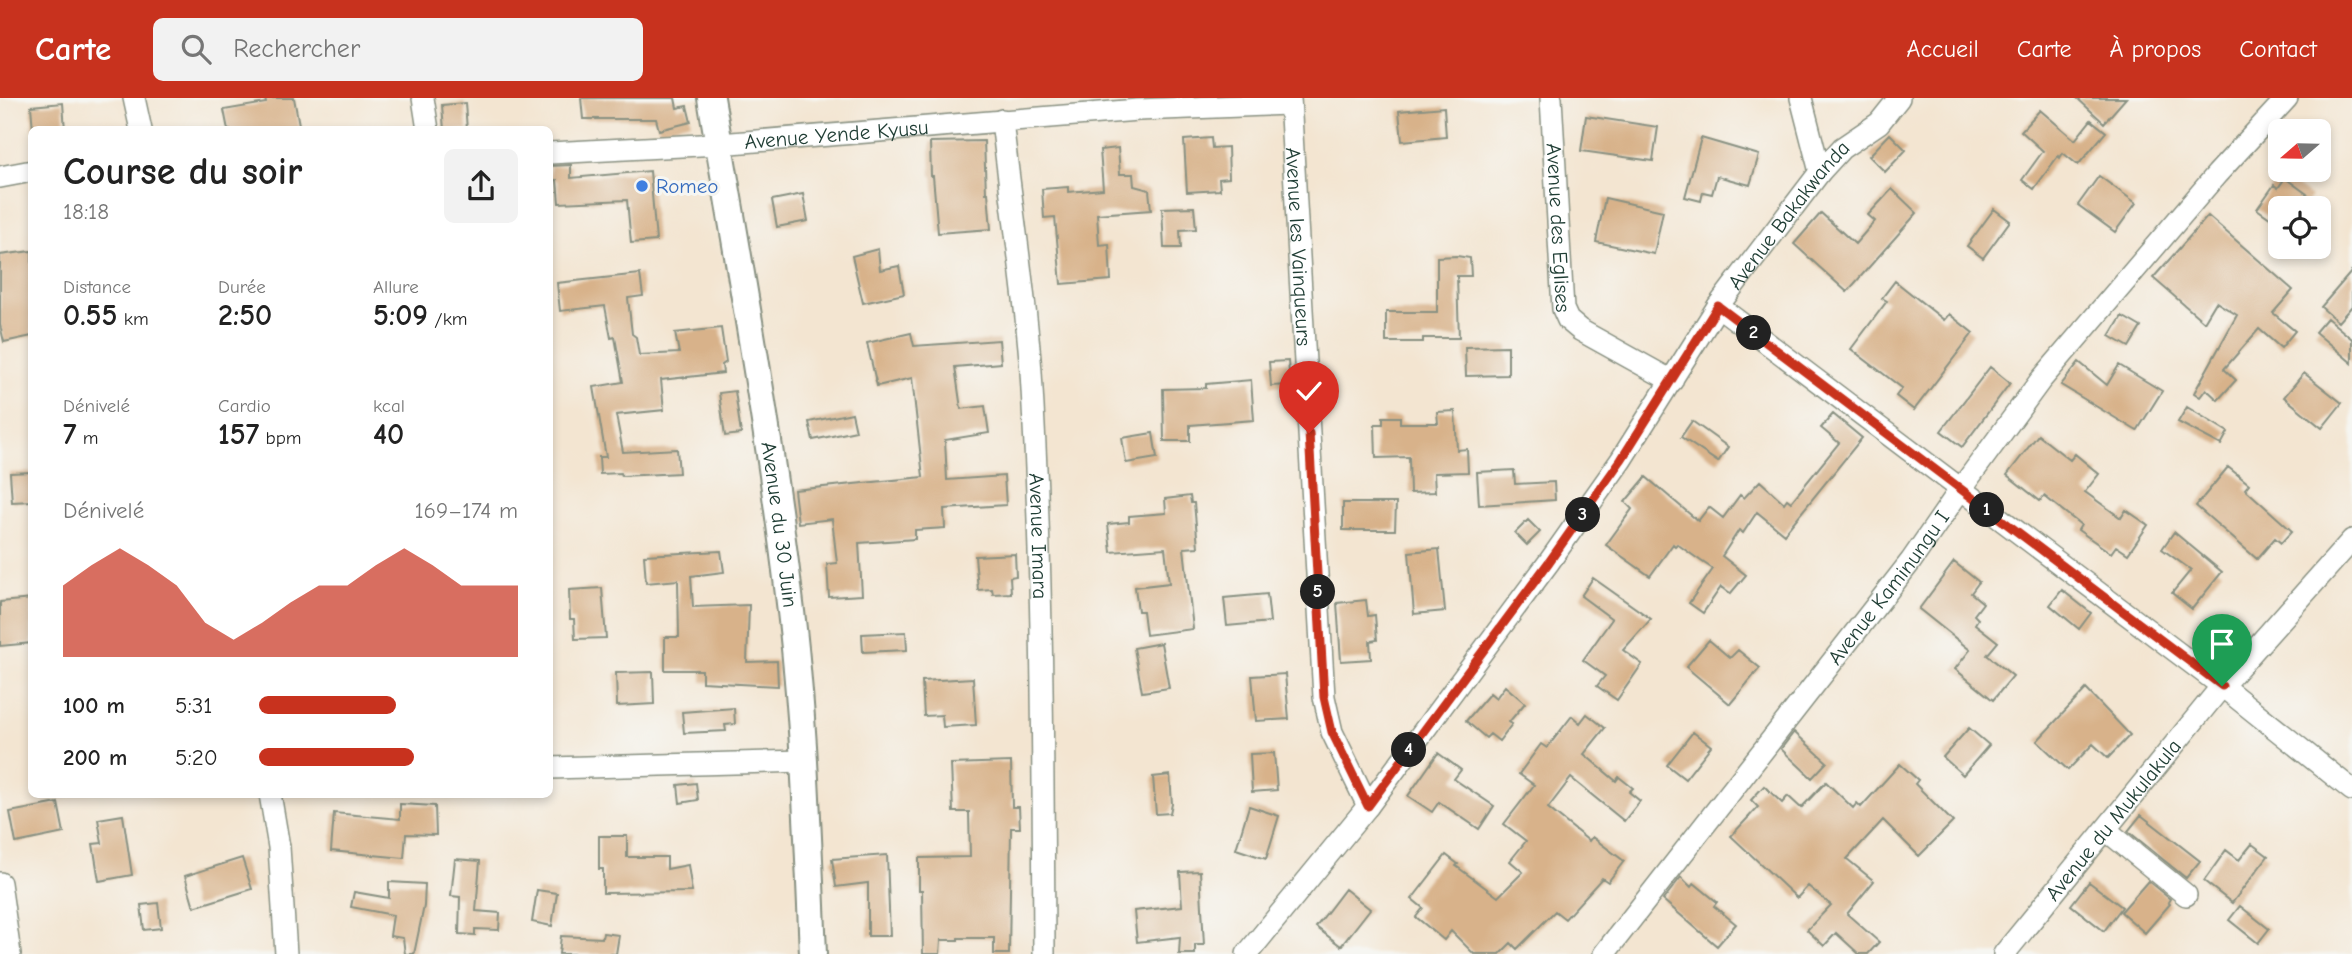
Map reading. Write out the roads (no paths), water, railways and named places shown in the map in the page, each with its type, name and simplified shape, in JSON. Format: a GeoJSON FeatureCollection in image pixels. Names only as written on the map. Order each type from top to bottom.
{"type":"FeatureCollection","features":[{"type":"Feature","properties":{"kind":"street"},"geometry":{"type":"LineString","coordinates":[[134,98],[140,126]]}},
{"type":"Feature","properties":{"kind":"street"},"geometry":{"type":"LineString","coordinates":[[423,98],[427,126]]}},
{"type":"Feature","properties":{"kind":"street","name":"Avenue du 30 Juin"},"geometry":{"type":"LineString","coordinates":[[711,98],[773,470],[790,598],[804,761],[813,954]]}},
{"type":"Feature","properties":{"kind":"street","name":"Avenue des Eglises"},"geometry":{"type":"LineString","coordinates":[[1551,98],[1563,309],[1568,320],[1580,330],[1672,381]]}},
{"type":"Feature","properties":{"kind":"street"},"geometry":{"type":"LineString","coordinates":[[1801,98],[1820,172]]}},
{"type":"Feature","properties":{"kind":"street","name":"Avenue Bakakwanda"},"geometry":{"type":"LineString","coordinates":[[1247,954],[1368,806],[1549,562],[1621,460],[1718,306],[1820,172],[1842,148],[1880,123],[1899,98]]}},
{"type":"Feature","properties":{"kind":"street","name":"Avenue Kaminungu I"},"geometry":{"type":"LineString","coordinates":[[1604,954],[1911,561],[2040,381],[2217,174],[2287,98]]}},
{"type":"Feature","properties":{"kind":"street","name":"Avenue Yende Kyusu"},"geometry":{"type":"LineString","coordinates":[[553,153],[719,144],[1002,120],[1290,101]]}},
{"type":"Feature","properties":{"kind":"street","name":"Avenue les Vainqueurs"},"geometry":{"type":"LineString","coordinates":[[1290,101],[1324,697],[1332,732],[1368,806]]}},
{"type":"Feature","properties":{"kind":"street","name":"Avenue Imara"},"geometry":{"type":"LineString","coordinates":[[1002,120],[1031,368],[1038,501],[1044,954]]}},
{"type":"Feature","properties":{"kind":"street"},"geometry":{"type":"LineString","coordinates":[[0,177],[28,172]]}},
{"type":"Feature","properties":{"kind":"street"},"geometry":{"type":"LineString","coordinates":[[1718,306],[2222,686],[2352,790]]}},
{"type":"Feature","properties":{"kind":"street","name":"Avenue du Mukulakula"},"geometry":{"type":"LineString","coordinates":[[2004,954],[2222,686],[2352,540]]}},
{"type":"Feature","properties":{"kind":"street"},"geometry":{"type":"LineString","coordinates":[[553,768],[804,761]]}},
{"type":"Feature","properties":{"kind":"street"},"geometry":{"type":"LineString","coordinates":[[271,798],[279,847],[286,954]]}},
{"type":"Feature","properties":{"kind":"street"},"geometry":{"type":"LineString","coordinates":[[2105,830],[2186,895]]}},
{"type":"Feature","properties":{"kind":"street"},"geometry":{"type":"LineString","coordinates":[[0,884],[10,954]]}},
{"type":"Feature","properties":{"kind":"place","name":"Romeo"},"geometry":{"type":"Point","coordinates":[642,186]}}]}
